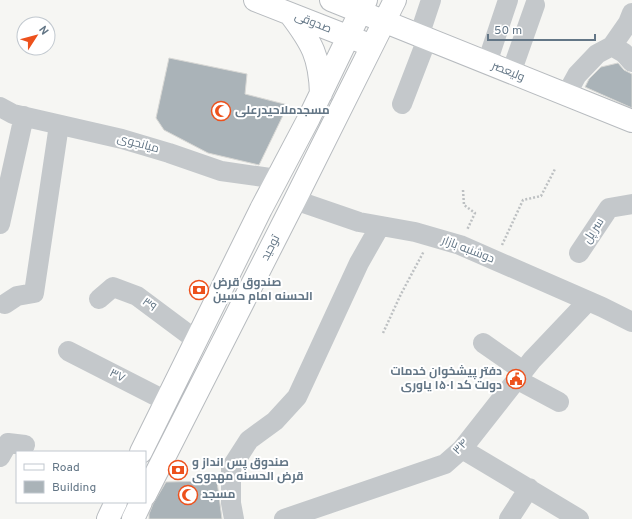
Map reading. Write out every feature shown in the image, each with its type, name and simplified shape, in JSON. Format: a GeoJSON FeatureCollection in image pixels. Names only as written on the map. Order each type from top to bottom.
{"type":"FeatureCollection","features":[{"type":"Feature","properties":{"kind":"main road","name":"صدوقی"},"geometry":{"type":"LineString","coordinates":[[255,0],[372,47]]}},
{"type":"Feature","properties":{"kind":"main road"},"geometry":{"type":"LineString","coordinates":[[141,451],[363,6],[331,0]]}},
{"type":"Feature","properties":{"kind":"main road","name":"توحید"},"geometry":{"type":"LineString","coordinates":[[146,493],[395,0]]}},
{"type":"Feature","properties":{"kind":"main road","name":"ولیعصر"},"geometry":{"type":"LineString","coordinates":[[363,6],[384,22],[632,121]]}},
{"type":"Feature","properties":{"kind":"main road"},"geometry":{"type":"LineString","coordinates":[[290,14],[304,33],[316,55],[320,74],[320,94]]}},
{"type":"Feature","properties":{"kind":"main road"},"geometry":{"type":"LineString","coordinates":[[108,519],[116,503]]}},
{"type":"Feature","properties":{"kind":"main road"},"geometry":{"type":"LineString","coordinates":[[132,519],[140,503]]}},
{"type":"Feature","properties":{"kind":"street"},"geometry":{"type":"LineString","coordinates":[[402,104],[423,37],[431,0]]}},
{"type":"Feature","properties":{"kind":"street"},"geometry":{"type":"LineString","coordinates":[[487,63],[508,0]]}},
{"type":"Feature","properties":{"kind":"street"},"geometry":{"type":"LineString","coordinates":[[511,73],[535,5]]}},
{"type":"Feature","properties":{"kind":"street"},"geometry":{"type":"LineString","coordinates":[[566,95],[577,75],[597,54],[612,46],[628,22],[632,12]]}},
{"type":"Feature","properties":{"kind":"street"},"geometry":{"type":"LineString","coordinates":[[612,46],[624,53],[632,62]]}},
{"type":"Feature","properties":{"kind":"street","name":"میانجوی"},"geometry":{"type":"LineString","coordinates":[[0,107],[13,114],[128,141],[221,171],[277,179]]}},
{"type":"Feature","properties":{"kind":"street"},"geometry":{"type":"LineString","coordinates":[[0,224],[24,116]]}},
{"type":"Feature","properties":{"kind":"street"},"geometry":{"type":"LineString","coordinates":[[5,304],[17,296],[34,293],[59,125]]}},
{"type":"Feature","properties":{"kind":"street","name":"دوشنبه بازار"},"geometry":{"type":"LineString","coordinates":[[295,200],[359,222],[415,232],[460,245],[632,322]]}},
{"type":"Feature","properties":{"kind":"street","name":"سر پل"},"geometry":{"type":"LineString","coordinates":[[579,254],[609,208],[632,204]]}},
{"type":"Feature","properties":{"kind":"street"},"geometry":{"type":"LineString","coordinates":[[234,519],[231,503],[231,468],[249,440],[275,421],[297,397],[353,276],[380,226]]}},
{"type":"Feature","properties":{"kind":"street","name":"۳۹"},"geometry":{"type":"LineString","coordinates":[[99,299],[114,287],[137,296],[196,340]]}},
{"type":"Feature","properties":{"kind":"street","name":"۳۴"},"geometry":{"type":"LineString","coordinates":[[284,519],[445,464],[462,449],[519,375],[588,301]]}},
{"type":"Feature","properties":{"kind":"street"},"geometry":{"type":"LineString","coordinates":[[483,343],[519,375],[559,402]]}},
{"type":"Feature","properties":{"kind":"street","name":"۳۷"},"geometry":{"type":"LineString","coordinates":[[68,351],[166,400]]}},
{"type":"Feature","properties":{"kind":"street"},"geometry":{"type":"LineString","coordinates":[[1,452],[8,443],[25,445]]}},
{"type":"Feature","properties":{"kind":"street"},"geometry":{"type":"LineString","coordinates":[[462,449],[529,488],[568,516]]}},
{"type":"Feature","properties":{"kind":"street"},"geometry":{"type":"LineString","coordinates":[[509,519],[529,488]]}},
{"type":"Feature","properties":{"kind":"path"},"geometry":{"type":"LineString","coordinates":[[495,260],[523,200],[541,196],[555,169]]}},
{"type":"Feature","properties":{"kind":"path"},"geometry":{"type":"LineString","coordinates":[[460,245],[475,213],[464,205],[463,190]]}},
{"type":"Feature","properties":{"kind":"path"},"geometry":{"type":"LineString","coordinates":[[383,333],[401,294],[432,237]]}},
{"type":"Feature","properties":{"kind":"building","name":"مسجدملاحیدرعلی"},"geometry":{"type":"Polygon","coordinates":[[[169,58],[247,74],[245,94],[288,105],[259,165],[208,153],[164,130],[156,118],[169,58]]]}},
{"type":"Feature","properties":{"kind":"building"},"geometry":{"type":"Polygon","coordinates":[[[618,63],[624,70],[632,74],[632,108],[585,87],[589,79],[601,67],[618,63]]]}},
{"type":"Feature","properties":{"kind":"building","name":"مسجد"},"geometry":{"type":"Polygon","coordinates":[[[217,481],[222,519],[149,519],[149,514],[153,504],[166,482],[217,481]]]}},
{"type":"Feature","properties":{"kind":"place","name":"مسجدملاحیدرعلی"},"geometry":{"type":"Point","coordinates":[221,111]}},
{"type":"Feature","properties":{"kind":"place","name":"صندوق قرض الحسنه امام حسین"},"geometry":{"type":"Point","coordinates":[199,290]}},
{"type":"Feature","properties":{"kind":"place","name":"دفتر پیشخوان خدمات دولت کد ۱۵۰۱ یاوری"},"geometry":{"type":"Point","coordinates":[516,379]}},
{"type":"Feature","properties":{"kind":"place","name":"صندوق پس انداز و قرض الحسنه مهدوی"},"geometry":{"type":"Point","coordinates":[178,470]}},
{"type":"Feature","properties":{"kind":"place","name":"مسجد"},"geometry":{"type":"Point","coordinates":[188,495]}}]}
